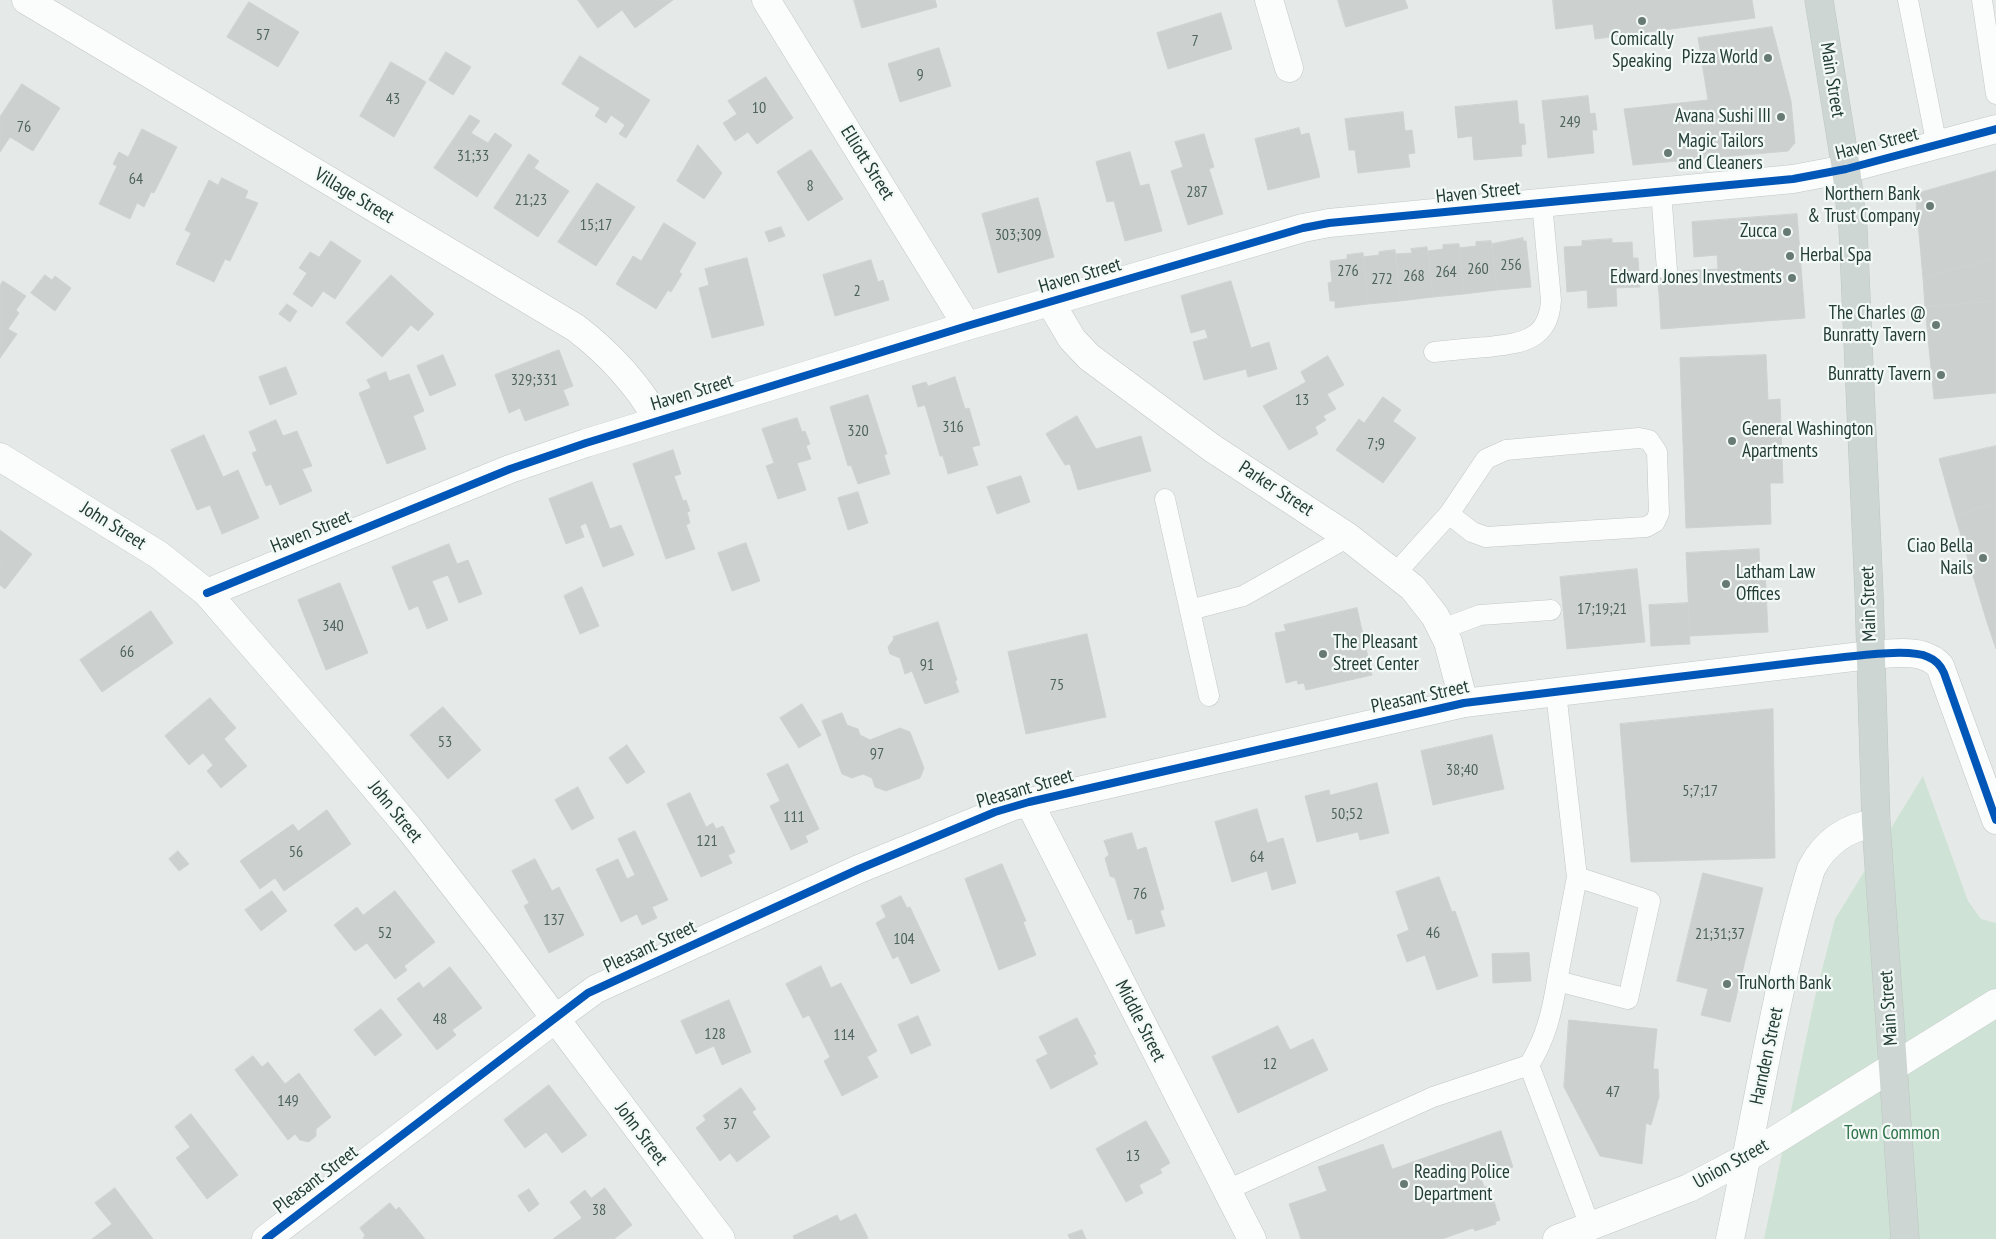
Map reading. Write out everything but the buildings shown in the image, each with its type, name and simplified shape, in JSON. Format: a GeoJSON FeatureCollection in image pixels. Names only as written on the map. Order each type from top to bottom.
{"type":"FeatureCollection","features":[{"type":"Feature","properties":{"kind":"main road","name":"Main Street"},"geometry":{"type":"LineString","coordinates":[[1819,0],[1846,169],[1855,260],[1876,823],[1905,1239]]}},
{"type":"Feature","properties":{"kind":"street","name":"Village Street"},"geometry":{"type":"LineString","coordinates":[[26,0],[576,328],[626,371],[643,393],[658,420]]}},
{"type":"Feature","properties":{"kind":"street","name":"Elliott Street"},"geometry":{"type":"LineString","coordinates":[[766,0],[967,326]]}},
{"type":"Feature","properties":{"kind":"street"},"geometry":{"type":"LineString","coordinates":[[1269,0],[1289,68]]}},
{"type":"Feature","properties":{"kind":"street","name":"Haven Street"},"geometry":{"type":"LineString","coordinates":[[207,593],[510,469],[658,420],[967,326],[1303,228],[1784,180],[1846,169],[1996,129]]}},
{"type":"Feature","properties":{"kind":"street","name":"Parker Street"},"geometry":{"type":"LineString","coordinates":[[1050,302],[1072,339],[1089,357],[1212,448],[1348,538],[1395,574],[1422,598],[1442,629],[1453,657],[1464,703]]}},
{"type":"Feature","properties":{"kind":"street","name":"John Street"},"geometry":{"type":"LineString","coordinates":[[0,457],[159,555],[207,593],[402,821],[555,1019],[721,1239]]}},
{"type":"Feature","properties":{"kind":"street","name":"Pleasant Street"},"geometry":{"type":"LineString","coordinates":[[266,1239],[588,993],[841,878],[996,812],[1029,802],[1464,703],[1870,655],[1918,654],[1928,656],[1940,666],[1949,686],[1996,820]]}},
{"type":"Feature","properties":{"kind":"street","name":"Middle Street"},"geometry":{"type":"LineString","coordinates":[[1029,802],[1252,1239]]}},
{"type":"Feature","properties":{"kind":"street","name":"Harnden Street"},"geometry":{"type":"LineString","coordinates":[[1730,1239],[1748,1157],[1765,1055],[1811,869],[1816,859],[1832,840],[1853,828],[1876,823]]}},
{"type":"Feature","properties":{"kind":"street","name":"Union Street"},"geometry":{"type":"LineString","coordinates":[[1557,1239],[1689,1188],[1748,1157],[1996,1003]]}},
{"type":"Feature","properties":{"kind":"lane"},"geometry":{"type":"LineString","coordinates":[[1908,0],[1937,146]]}},
{"type":"Feature","properties":{"kind":"lane"},"geometry":{"type":"LineString","coordinates":[[1982,0],[1994,62],[1996,94]]}},
{"type":"Feature","properties":{"kind":"lane"},"geometry":{"type":"LineString","coordinates":[[1661,191],[1668,270]]}},
{"type":"Feature","properties":{"kind":"lane"},"geometry":{"type":"LineString","coordinates":[[1434,352],[1522,343],[1541,330],[1549,316],[1551,300],[1542,203]]}},
{"type":"Feature","properties":{"kind":"lane"},"geometry":{"type":"LineString","coordinates":[[1395,574],[1449,514],[1486,460],[1501,451],[1642,438],[1654,445],[1657,452],[1659,513],[1655,522],[1646,528],[1486,537],[1472,532],[1449,514]]}},
{"type":"Feature","properties":{"kind":"lane"},"geometry":{"type":"LineString","coordinates":[[1165,498],[1209,696]]}},
{"type":"Feature","properties":{"kind":"lane"},"geometry":{"type":"LineString","coordinates":[[1190,610],[1243,596],[1348,538]]}},
{"type":"Feature","properties":{"kind":"lane"},"geometry":{"type":"LineString","coordinates":[[1442,629],[1480,615],[1551,610]]}},
{"type":"Feature","properties":{"kind":"lane"},"geometry":{"type":"LineString","coordinates":[[1227,1190],[1433,1097],[1529,1064],[1540,1047],[1547,1031],[1576,877],[1556,692]]}},
{"type":"Feature","properties":{"kind":"lane"},"geometry":{"type":"LineString","coordinates":[[1557,981],[1628,999],[1650,901],[1576,877]]}},
{"type":"Feature","properties":{"kind":"lane"},"geometry":{"type":"LineString","coordinates":[[1529,1064],[1590,1226]]}},
{"type":"Feature","properties":{"kind":"green space","name":"Town Common"},"geometry":{"type":"Polygon","coordinates":[[[1923,776],[1968,901],[1981,919],[1996,923],[1996,1239],[1764,1239],[1814,1001],[1835,919],[1923,776]]]}},
{"type":"Feature","properties":{"kind":"cycle path"},"geometry":{"type":"LineString","coordinates":[[207,593],[510,469],[586,443],[967,326],[1303,228],[1329,223],[1793,179],[1846,169],[1996,129]]}},
{"type":"Feature","properties":{"kind":"cycle path"},"geometry":{"type":"LineString","coordinates":[[266,1239],[588,993],[859,869],[995,812],[1029,802],[1464,703],[1817,660],[1874,654],[1906,653],[1931,658],[1943,670],[1996,820]]}},
{"type":"Feature","properties":{"kind":"place","name":"Comically Speaking"},"geometry":{"type":"Point","coordinates":[1642,21]}},
{"type":"Feature","properties":{"kind":"place","name":"Pizza World"},"geometry":{"type":"Point","coordinates":[1768,58]}},
{"type":"Feature","properties":{"kind":"place","name":"Avana Sushi III"},"geometry":{"type":"Point","coordinates":[1781,117]}},
{"type":"Feature","properties":{"kind":"place","name":"Magic Tailors and Cleaners"},"geometry":{"type":"Point","coordinates":[1668,153]}},
{"type":"Feature","properties":{"kind":"place","name":"Northern Bank & Trust Company"},"geometry":{"type":"Point","coordinates":[1930,206]}},
{"type":"Feature","properties":{"kind":"place","name":"Zucca"},"geometry":{"type":"Point","coordinates":[1787,232]}},
{"type":"Feature","properties":{"kind":"place","name":"Herbal Spa"},"geometry":{"type":"Point","coordinates":[1790,256]}},
{"type":"Feature","properties":{"kind":"place","name":"Edward Jones Investments"},"geometry":{"type":"Point","coordinates":[1792,278]}},
{"type":"Feature","properties":{"kind":"place","name":"The Charles @ Bunratty Tavern"},"geometry":{"type":"Point","coordinates":[1936,325]}},
{"type":"Feature","properties":{"kind":"place","name":"Bunratty Tavern"},"geometry":{"type":"Point","coordinates":[1941,375]}},
{"type":"Feature","properties":{"kind":"place","name":"General Washington Apartments"},"geometry":{"type":"Point","coordinates":[1732,441]}},
{"type":"Feature","properties":{"kind":"place","name":"Ciao Bella Nails"},"geometry":{"type":"Point","coordinates":[1983,558]}},
{"type":"Feature","properties":{"kind":"place","name":"Latham Law Offices"},"geometry":{"type":"Point","coordinates":[1726,584]}},
{"type":"Feature","properties":{"kind":"place","name":"The Pleasant Street Center"},"geometry":{"type":"Point","coordinates":[1323,654]}},
{"type":"Feature","properties":{"kind":"place","name":"TruNorth Bank"},"geometry":{"type":"Point","coordinates":[1727,984]}},
{"type":"Feature","properties":{"kind":"place","name":"Reading Police Department"},"geometry":{"type":"Point","coordinates":[1404,1184]}}]}
